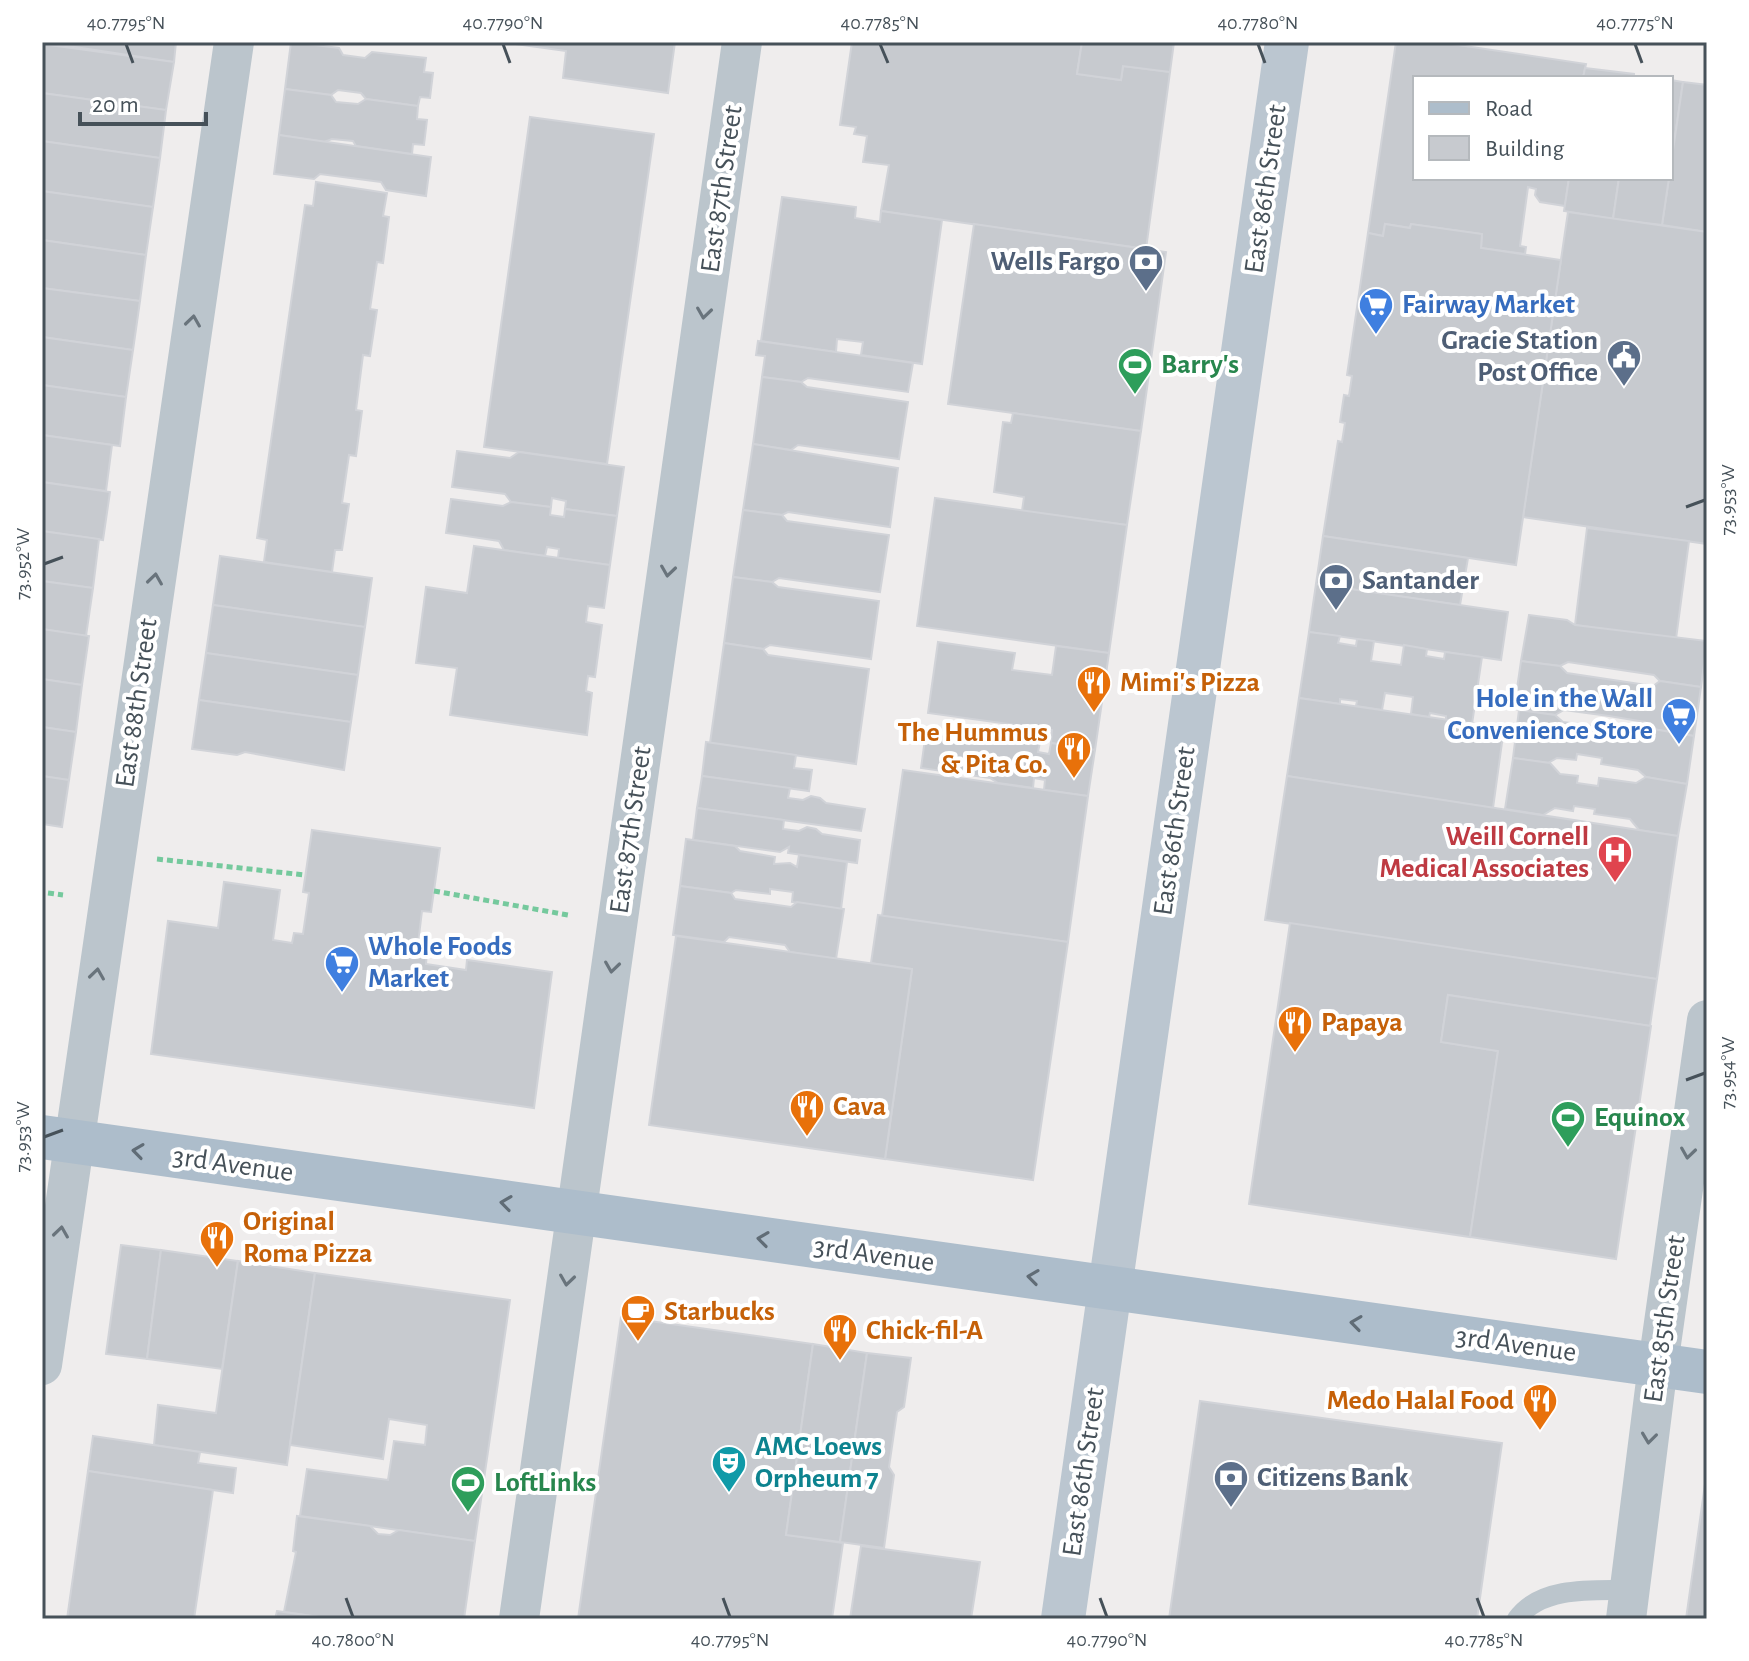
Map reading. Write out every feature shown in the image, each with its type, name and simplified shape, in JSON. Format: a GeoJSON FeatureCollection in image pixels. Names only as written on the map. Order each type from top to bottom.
{"type":"FeatureCollection","features":[{"type":"Feature","properties":{"kind":"main road","name":"East 86th Street"},"geometry":{"type":"LineString","coordinates":[[1063,1619],[1287,42]]}},
{"type":"Feature","properties":{"kind":"main road","name":"3rd Avenue"},"geometry":{"type":"LineString","coordinates":[[58,1140],[1707,1372]]}},
{"type":"Feature","properties":{"kind":"street","name":"East 88th Street"},"geometry":{"type":"LineString","coordinates":[[42,1365],[58,1140],[234,42]]}},
{"type":"Feature","properties":{"kind":"street","name":"East 87th Street"},"geometry":{"type":"LineString","coordinates":[[519,1619],[742,42]]}},
{"type":"Feature","properties":{"kind":"street","name":"East 85th Street"},"geometry":{"type":"LineString","coordinates":[[1628,1605],[1707,1020]]}},
{"type":"Feature","properties":{"kind":"lane"},"geometry":{"type":"LineString","coordinates":[[1517,1619],[1537,1602],[1552,1596],[1596,1590],[1628,1605]]}},
{"type":"Feature","properties":{"kind":"path"},"geometry":{"type":"LineString","coordinates":[[157,859],[305,875]]}},
{"type":"Feature","properties":{"kind":"path"},"geometry":{"type":"LineString","coordinates":[[434,891],[568,915]]}},
{"type":"Feature","properties":{"kind":"path"},"geometry":{"type":"LineString","coordinates":[[48,893],[63,895]]}},
{"type":"Feature","properties":{"kind":"building"},"geometry":{"type":"Polygon","coordinates":[[[42,42],[176,42],[174,62],[42,42]]]}},
{"type":"Feature","properties":{"kind":"building"},"geometry":{"type":"Polygon","coordinates":[[[291,42],[339,48],[343,55],[365,58],[372,52],[426,58],[424,72],[433,73],[430,98],[420,97],[418,106],[366,99],[361,93],[338,90],[331,95],[285,89],[291,42]]]}},
{"type":"Feature","properties":{"kind":"building"},"geometry":{"type":"Polygon","coordinates":[[[501,42],[675,42],[668,93],[563,78],[566,51],[501,42]]]}},
{"type":"Feature","properties":{"kind":"building"},"geometry":{"type":"Polygon","coordinates":[[[852,42],[1082,42],[1077,74],[1121,80],[1123,66],[1170,72],[1146,249],[881,211],[889,165],[863,162],[867,136],[854,134],[856,127],[840,125],[852,42]]]}},
{"type":"Feature","properties":{"kind":"building"},"geometry":{"type":"Polygon","coordinates":[[[1082,42],[1174,42],[1170,72],[1123,66],[1121,80],[1077,74],[1082,42]]]}},
{"type":"Feature","properties":{"kind":"building"},"geometry":{"type":"Polygon","coordinates":[[[1396,42],[1438,42],[1586,64],[1583,76],[1413,76],[1413,180],[1569,180],[1565,206],[1540,202],[1535,195],[1536,189],[1528,187],[1520,246],[1526,247],[1525,254],[1481,248],[1482,234],[1411,224],[1410,228],[1385,224],[1383,236],[1368,233],[1396,42]]]}},
{"type":"Feature","properties":{"kind":"building"},"geometry":{"type":"Polygon","coordinates":[[[42,44],[174,62],[166,110],[42,93],[42,44]]]}},
{"type":"Feature","properties":{"kind":"building"},"geometry":{"type":"Polygon","coordinates":[[[1585,68],[1634,74],[1634,76],[1583,76],[1585,68]]]}},
{"type":"Feature","properties":{"kind":"building"},"geometry":{"type":"Polygon","coordinates":[[[1673,80],[1683,82],[1673,150],[1673,80]]]}},
{"type":"Feature","properties":{"kind":"building"},"geometry":{"type":"Polygon","coordinates":[[[1683,82],[1707,85],[1707,232],[1662,225],[1669,180],[1673,180],[1673,150],[1683,82]]]}},
{"type":"Feature","properties":{"kind":"building"},"geometry":{"type":"Polygon","coordinates":[[[285,89],[331,95],[336,102],[358,104],[366,99],[418,106],[417,119],[427,120],[424,145],[413,144],[412,154],[356,146],[353,141],[332,139],[324,142],[279,135],[285,89]]]}},
{"type":"Feature","properties":{"kind":"building"},"geometry":{"type":"Polygon","coordinates":[[[42,93],[166,110],[160,158],[42,141],[42,93]]]}},
{"type":"Feature","properties":{"kind":"building"},"geometry":{"type":"Polygon","coordinates":[[[530,117],[654,134],[607,464],[484,447],[530,117]]]}},
{"type":"Feature","properties":{"kind":"building"},"geometry":{"type":"Polygon","coordinates":[[[279,135],[431,157],[426,196],[386,190],[381,182],[320,174],[314,179],[274,174],[279,135]]]}},
{"type":"Feature","properties":{"kind":"building"},"geometry":{"type":"Polygon","coordinates":[[[42,141],[160,158],[153,207],[42,191],[42,141]]]}},
{"type":"Feature","properties":{"kind":"building"},"geometry":{"type":"Polygon","coordinates":[[[1569,180],[1619,180],[1613,219],[1564,211],[1569,180]]]}},
{"type":"Feature","properties":{"kind":"building"},"geometry":{"type":"Polygon","coordinates":[[[1619,180],[1669,180],[1662,225],[1613,219],[1619,180]]]}},
{"type":"Feature","properties":{"kind":"building"},"geometry":{"type":"Polygon","coordinates":[[[316,182],[387,193],[383,216],[389,217],[383,263],[377,262],[370,309],[377,310],[370,356],[363,355],[356,410],[362,411],[356,456],[349,455],[342,503],[349,504],[342,550],[335,550],[332,572],[264,562],[267,540],[257,538],[305,205],[313,206],[316,182]]]}},
{"type":"Feature","properties":{"kind":"building"},"geometry":{"type":"Polygon","coordinates":[[[42,191],[153,207],[146,255],[42,240],[42,191]]]}},
{"type":"Feature","properties":{"kind":"building"},"geometry":{"type":"Polygon","coordinates":[[[782,197],[856,207],[855,218],[880,222],[881,211],[942,220],[922,364],[861,355],[863,342],[837,339],[836,352],[761,341],[782,197]]]}},
{"type":"Feature","properties":{"kind":"building","name":"Gracie Station Post Office"},"geometry":{"type":"Polygon","coordinates":[[[1568,212],[1707,232],[1707,544],[1523,517],[1568,212]]]}},
{"type":"Feature","properties":{"kind":"building"},"geometry":{"type":"Polygon","coordinates":[[[974,224],[1166,252],[1141,431],[948,404],[974,224]]]}},
{"type":"Feature","properties":{"kind":"building"},"geometry":{"type":"Polygon","coordinates":[[[1385,224],[1410,228],[1411,224],[1482,234],[1481,248],[1561,260],[1516,565],[1323,536],[1338,441],[1342,442],[1345,423],[1340,422],[1344,395],[1349,396],[1352,376],[1347,375],[1368,233],[1383,236],[1385,224]]]}},
{"type":"Feature","properties":{"kind":"building"},"geometry":{"type":"Polygon","coordinates":[[[42,240],[146,255],[140,301],[42,288],[42,240]]]}},
{"type":"Feature","properties":{"kind":"building"},"geometry":{"type":"Polygon","coordinates":[[[42,288],[140,301],[133,350],[42,337],[42,288]]]}},
{"type":"Feature","properties":{"kind":"building"},"geometry":{"type":"Polygon","coordinates":[[[42,337],[133,350],[126,397],[42,385],[42,337]]]}},
{"type":"Feature","properties":{"kind":"building"},"geometry":{"type":"Polygon","coordinates":[[[758,341],[913,363],[908,392],[808,378],[801,382],[762,377],[765,356],[756,355],[758,341]]]}},
{"type":"Feature","properties":{"kind":"building"},"geometry":{"type":"Polygon","coordinates":[[[762,377],[908,402],[899,459],[798,445],[791,450],[753,444],[762,377]]]}},
{"type":"Feature","properties":{"kind":"building"},"geometry":{"type":"Polygon","coordinates":[[[42,385],[126,397],[120,446],[42,435],[42,385]]]}},
{"type":"Feature","properties":{"kind":"building"},"geometry":{"type":"Polygon","coordinates":[[[1013,413],[1141,431],[1127,525],[1022,511],[1024,497],[994,492],[1003,422],[1011,423],[1013,413]]]}},
{"type":"Feature","properties":{"kind":"building"},"geometry":{"type":"Polygon","coordinates":[[[42,435],[112,445],[106,491],[42,482],[42,435]]]}},
{"type":"Feature","properties":{"kind":"building"},"geometry":{"type":"Polygon","coordinates":[[[753,444],[898,468],[890,527],[788,512],[782,515],[743,510],[753,444]]]}},
{"type":"Feature","properties":{"kind":"building"},"geometry":{"type":"Polygon","coordinates":[[[457,451],[510,458],[519,452],[624,467],[617,516],[565,509],[566,501],[552,498],[551,507],[511,502],[505,494],[452,487],[457,451]]]}},
{"type":"Feature","properties":{"kind":"building"},"geometry":{"type":"Polygon","coordinates":[[[42,482],[110,492],[103,540],[42,531],[42,482]]]}},
{"type":"Feature","properties":{"kind":"building"},"geometry":{"type":"Polygon","coordinates":[[[935,498],[1127,525],[1109,653],[917,626],[935,498]]]}},
{"type":"Feature","properties":{"kind":"building"},"geometry":{"type":"Polygon","coordinates":[[[451,499],[503,506],[511,502],[551,507],[550,515],[564,517],[565,509],[617,516],[610,565],[558,558],[559,549],[547,547],[545,556],[504,550],[499,541],[446,533],[451,499]]]}},
{"type":"Feature","properties":{"kind":"building"},"geometry":{"type":"Polygon","coordinates":[[[743,510],[782,515],[787,521],[889,535],[880,592],[779,578],[772,582],[733,577],[743,510]]]}},
{"type":"Feature","properties":{"kind":"building"},"geometry":{"type":"Polygon","coordinates":[[[1587,528],[1689,541],[1676,639],[1575,625],[1587,528]]]}},
{"type":"Feature","properties":{"kind":"building"},"geometry":{"type":"Polygon","coordinates":[[[42,531],[99,539],[93,588],[42,581],[42,531]]]}},
{"type":"Feature","properties":{"kind":"building"},"geometry":{"type":"Polygon","coordinates":[[[1323,536],[1468,558],[1460,605],[1316,584],[1323,536]]]}},
{"type":"Feature","properties":{"kind":"building"},"geometry":{"type":"Polygon","coordinates":[[[474,546],[610,565],[604,608],[588,606],[586,622],[602,625],[595,677],[588,676],[586,691],[592,693],[587,735],[450,715],[457,668],[416,663],[426,587],[467,593],[474,546]]]}},
{"type":"Feature","properties":{"kind":"building"},"geometry":{"type":"Polygon","coordinates":[[[220,556],[372,578],[365,627],[213,605],[220,556]]]}},
{"type":"Feature","properties":{"kind":"building"},"geometry":{"type":"Polygon","coordinates":[[[733,577],[772,582],[778,587],[879,601],[871,659],[770,645],[763,649],[724,643],[733,577]]]}},
{"type":"Feature","properties":{"kind":"building"},"geometry":{"type":"Polygon","coordinates":[[[42,581],[93,588],[86,636],[42,629],[42,581]]]}},
{"type":"Feature","properties":{"kind":"building"},"geometry":{"type":"Polygon","coordinates":[[[1316,584],[1508,612],[1501,660],[1309,632],[1316,584]]]}},
{"type":"Feature","properties":{"kind":"building"},"geometry":{"type":"Polygon","coordinates":[[[213,605],[365,627],[358,675],[206,653],[213,605]]]}},
{"type":"Feature","properties":{"kind":"building"},"geometry":{"type":"Polygon","coordinates":[[[1529,615],[1567,620],[1575,625],[1707,641],[1701,687],[1660,681],[1654,675],[1568,662],[1560,666],[1521,661],[1529,615]]]}},
{"type":"Feature","properties":{"kind":"building"},"geometry":{"type":"Polygon","coordinates":[[[42,629],[89,636],[82,685],[42,679],[42,629]]]}},
{"type":"Feature","properties":{"kind":"building"},"geometry":{"type":"Polygon","coordinates":[[[1309,632],[1340,636],[1338,643],[1356,646],[1357,639],[1374,641],[1371,661],[1401,665],[1404,645],[1427,649],[1426,656],[1444,659],[1445,652],[1482,657],[1472,724],[1446,720],[1446,716],[1430,713],[1429,717],[1411,714],[1413,697],[1385,693],[1382,710],[1356,706],[1357,701],[1340,699],[1340,704],[1299,698],[1309,632]]]}},
{"type":"Feature","properties":{"kind":"building"},"geometry":{"type":"Polygon","coordinates":[[[938,642],[1015,653],[1012,670],[1052,675],[1056,646],[1109,653],[1095,750],[1051,743],[1052,730],[928,713],[938,642]]]}},
{"type":"Feature","properties":{"kind":"building"},"geometry":{"type":"Polygon","coordinates":[[[724,643],[763,649],[768,655],[869,669],[856,764],[710,743],[724,643]]]}},
{"type":"Feature","properties":{"kind":"building"},"geometry":{"type":"Polygon","coordinates":[[[206,653],[358,675],[351,722],[199,700],[206,653]]]}},
{"type":"Feature","properties":{"kind":"building"},"geometry":{"type":"Polygon","coordinates":[[[1521,661],[1560,666],[1567,673],[1653,686],[1660,681],[1701,687],[1694,736],[1653,729],[1645,722],[1609,716],[1564,710],[1555,715],[1514,709],[1521,661]]]}},
{"type":"Feature","properties":{"kind":"building"},"geometry":{"type":"Polygon","coordinates":[[[42,679],[82,685],[76,732],[42,727],[42,679]]]}},
{"type":"Feature","properties":{"kind":"building"},"geometry":{"type":"Polygon","coordinates":[[[1299,698],[1504,728],[1493,808],[1287,776],[1299,698]]]}},
{"type":"Feature","properties":{"kind":"building"},"geometry":{"type":"Polygon","coordinates":[[[199,700],[351,722],[344,770],[245,752],[237,755],[192,749],[199,700]]]}},
{"type":"Feature","properties":{"kind":"building"},"geometry":{"type":"Polygon","coordinates":[[[1519,710],[1555,715],[1563,722],[1643,733],[1653,729],[1694,736],[1687,784],[1646,777],[1638,770],[1601,764],[1602,758],[1577,754],[1576,760],[1557,758],[1548,763],[1513,758],[1519,710]]]}},
{"type":"Feature","properties":{"kind":"building"},"geometry":{"type":"Polygon","coordinates":[[[42,727],[76,732],[69,780],[42,776],[42,727]]]}},
{"type":"Feature","properties":{"kind":"building"},"geometry":{"type":"Polygon","coordinates":[[[926,732],[995,742],[1004,737],[1040,742],[1038,752],[1049,754],[1051,743],[1095,750],[1088,796],[1044,790],[1045,780],[1034,778],[1033,788],[921,768],[926,732]]]}},
{"type":"Feature","properties":{"kind":"building"},"geometry":{"type":"Polygon","coordinates":[[[706,742],[796,755],[794,768],[812,770],[809,791],[702,776],[706,742]]]}},
{"type":"Feature","properties":{"kind":"building"},"geometry":{"type":"Polygon","coordinates":[[[1513,758],[1550,763],[1560,774],[1578,776],[1577,783],[1598,786],[1599,778],[1636,783],[1646,777],[1687,784],[1678,836],[1639,830],[1630,819],[1594,814],[1595,809],[1574,806],[1573,811],[1555,808],[1543,815],[1505,809],[1513,758]]]}},
{"type":"Feature","properties":{"kind":"building"},"geometry":{"type":"Polygon","coordinates":[[[903,770],[1088,796],[1068,942],[882,916],[903,770]]]}},
{"type":"Feature","properties":{"kind":"building"},"geometry":{"type":"Polygon","coordinates":[[[42,776],[69,780],[62,827],[42,824],[42,776]]]}},
{"type":"Feature","properties":{"kind":"building"},"geometry":{"type":"Polygon","coordinates":[[[702,776],[790,788],[788,798],[803,800],[811,796],[826,803],[865,809],[861,831],[697,808],[702,776]]]}},
{"type":"Feature","properties":{"kind":"building"},"geometry":{"type":"Polygon","coordinates":[[[1287,776],[1678,836],[1657,979],[1265,920],[1287,776]]]}},
{"type":"Feature","properties":{"kind":"building"},"geometry":{"type":"Polygon","coordinates":[[[697,808],[784,820],[783,829],[799,831],[807,827],[822,834],[860,840],[857,863],[788,853],[789,847],[780,852],[693,840],[697,808]]]}},
{"type":"Feature","properties":{"kind":"building"},"geometry":{"type":"Polygon","coordinates":[[[312,830],[440,848],[431,912],[422,911],[417,952],[427,952],[426,964],[466,970],[467,960],[552,972],[534,1108],[151,1054],[168,921],[218,928],[224,882],[280,890],[273,940],[292,943],[294,933],[303,934],[309,893],[303,892],[312,830]]]}},
{"type":"Feature","properties":{"kind":"building"},"geometry":{"type":"Polygon","coordinates":[[[686,839],[735,846],[740,851],[775,857],[774,864],[790,863],[797,867],[799,855],[847,862],[841,909],[792,902],[793,892],[770,889],[770,894],[736,890],[731,893],[680,886],[686,839]]]}},
{"type":"Feature","properties":{"kind":"building"},"geometry":{"type":"Polygon","coordinates":[[[680,886],[731,893],[735,899],[791,907],[797,902],[844,909],[836,959],[790,952],[785,945],[729,937],[724,942],[673,935],[680,886]]]}},
{"type":"Feature","properties":{"kind":"building"},"geometry":{"type":"Polygon","coordinates":[[[878,915],[1068,942],[1033,1180],[885,1159],[912,969],[871,963],[878,915]]]}},
{"type":"Feature","properties":{"kind":"building"},"geometry":{"type":"Polygon","coordinates":[[[1290,923],[1657,979],[1650,1026],[1448,995],[1441,1042],[1498,1051],[1470,1237],[1249,1204],[1290,923]]]}},
{"type":"Feature","properties":{"kind":"building"},"geometry":{"type":"Polygon","coordinates":[[[676,936],[912,969],[885,1159],[649,1125],[676,936]]]}},
{"type":"Feature","properties":{"kind":"building"},"geometry":{"type":"Polygon","coordinates":[[[1448,995],[1651,1026],[1616,1259],[1470,1237],[1498,1051],[1441,1042],[1448,995]]]}},
{"type":"Feature","properties":{"kind":"building"},"geometry":{"type":"Polygon","coordinates":[[[121,1245],[161,1250],[147,1359],[106,1354],[121,1245]]]}},
{"type":"Feature","properties":{"kind":"building"},"geometry":{"type":"Polygon","coordinates":[[[161,1250],[238,1261],[222,1369],[147,1359],[161,1250]]]}},
{"type":"Feature","properties":{"kind":"building"},"geometry":{"type":"Polygon","coordinates":[[[238,1261],[315,1273],[287,1465],[154,1445],[158,1405],[216,1413],[238,1261]]]}},
{"type":"Feature","properties":{"kind":"building"},"geometry":{"type":"Polygon","coordinates":[[[315,1273],[510,1300],[475,1541],[300,1516],[307,1469],[388,1480],[394,1441],[425,1445],[427,1425],[389,1419],[383,1459],[290,1445],[315,1273]]]}},
{"type":"Feature","properties":{"kind":"building"},"geometry":{"type":"Polygon","coordinates":[[[621,1317],[813,1344],[786,1535],[843,1543],[832,1619],[578,1619],[621,1317]]]}},
{"type":"Feature","properties":{"kind":"building"},"geometry":{"type":"Polygon","coordinates":[[[813,1344],[867,1353],[840,1542],[786,1535],[813,1344]]]}},
{"type":"Feature","properties":{"kind":"building"},"geometry":{"type":"Polygon","coordinates":[[[867,1353],[911,1358],[904,1407],[897,1412],[889,1467],[894,1475],[884,1548],[840,1542],[867,1353]]]}},
{"type":"Feature","properties":{"kind":"building"},"geometry":{"type":"Polygon","coordinates":[[[1200,1401],[1502,1443],[1477,1619],[1169,1619],[1200,1401]]]}},
{"type":"Feature","properties":{"kind":"building"},"geometry":{"type":"Polygon","coordinates":[[[93,1436],[200,1452],[198,1463],[236,1468],[233,1493],[88,1471],[93,1436]]]}},
{"type":"Feature","properties":{"kind":"building"},"geometry":{"type":"Polygon","coordinates":[[[1707,1470],[1707,1619],[1686,1619],[1707,1470]]]}},
{"type":"Feature","properties":{"kind":"building"},"geometry":{"type":"Polygon","coordinates":[[[88,1471],[213,1490],[194,1619],[67,1619],[88,1471]]]}},
{"type":"Feature","properties":{"kind":"building"},"geometry":{"type":"Polygon","coordinates":[[[297,1516],[370,1526],[378,1534],[390,1535],[399,1530],[475,1541],[464,1619],[333,1619],[284,1612],[296,1552],[293,1551],[297,1516]]]}},
{"type":"Feature","properties":{"kind":"building"},"geometry":{"type":"Polygon","coordinates":[[[861,1546],[980,1562],[971,1619],[850,1619],[861,1546]]]}},
{"type":"Feature","properties":{"kind":"building"},"geometry":{"type":"Polygon","coordinates":[[[277,1611],[333,1619],[275,1619],[277,1611]]]}},
{"type":"Feature","properties":{"kind":"place","name":"Wells Fargo"},"geometry":{"type":"Point","coordinates":[1146,293]}},
{"type":"Feature","properties":{"kind":"place","name":"Fairway Market"},"geometry":{"type":"Point","coordinates":[1376,336]}},
{"type":"Feature","properties":{"kind":"place","name":"Gracie Station Post Office"},"geometry":{"type":"Point","coordinates":[1624,388]}},
{"type":"Feature","properties":{"kind":"place","name":"Barry's"},"geometry":{"type":"Point","coordinates":[1135,396]}},
{"type":"Feature","properties":{"kind":"place","name":"Santander"},"geometry":{"type":"Point","coordinates":[1336,612]}},
{"type":"Feature","properties":{"kind":"place","name":"Mimi's Pizza"},"geometry":{"type":"Point","coordinates":[1094,714]}},
{"type":"Feature","properties":{"kind":"place","name":"Hole in the Wall Convenience Store"},"geometry":{"type":"Point","coordinates":[1679,746]}},
{"type":"Feature","properties":{"kind":"place","name":"The Hummus & Pita Co."},"geometry":{"type":"Point","coordinates":[1074,780]}},
{"type":"Feature","properties":{"kind":"place","name":"Weill Cornell Medical Associates"},"geometry":{"type":"Point","coordinates":[1615,884]}},
{"type":"Feature","properties":{"kind":"place","name":"Whole Foods Market"},"geometry":{"type":"Point","coordinates":[342,994]}},
{"type":"Feature","properties":{"kind":"place","name":"Papaya"},"geometry":{"type":"Point","coordinates":[1295,1054]}},
{"type":"Feature","properties":{"kind":"place","name":"Cava"},"geometry":{"type":"Point","coordinates":[807,1138]}},
{"type":"Feature","properties":{"kind":"place","name":"Equinox"},"geometry":{"type":"Point","coordinates":[1568,1149]}},
{"type":"Feature","properties":{"kind":"place","name":"Original Roma Pizza"},"geometry":{"type":"Point","coordinates":[217,1269]}},
{"type":"Feature","properties":{"kind":"place","name":"Starbucks"},"geometry":{"type":"Point","coordinates":[638,1343]}},
{"type":"Feature","properties":{"kind":"place","name":"Chick-fil-A"},"geometry":{"type":"Point","coordinates":[840,1362]}},
{"type":"Feature","properties":{"kind":"place","name":"Medo Halal Food"},"geometry":{"type":"Point","coordinates":[1540,1432]}},
{"type":"Feature","properties":{"kind":"place","name":"AMC Loews Orpheum 7"},"geometry":{"type":"Point","coordinates":[729,1494]}},
{"type":"Feature","properties":{"kind":"place","name":"Citizens Bank"},"geometry":{"type":"Point","coordinates":[1231,1509]}},
{"type":"Feature","properties":{"kind":"place","name":"LoftLinks"},"geometry":{"type":"Point","coordinates":[468,1514]}}]}
